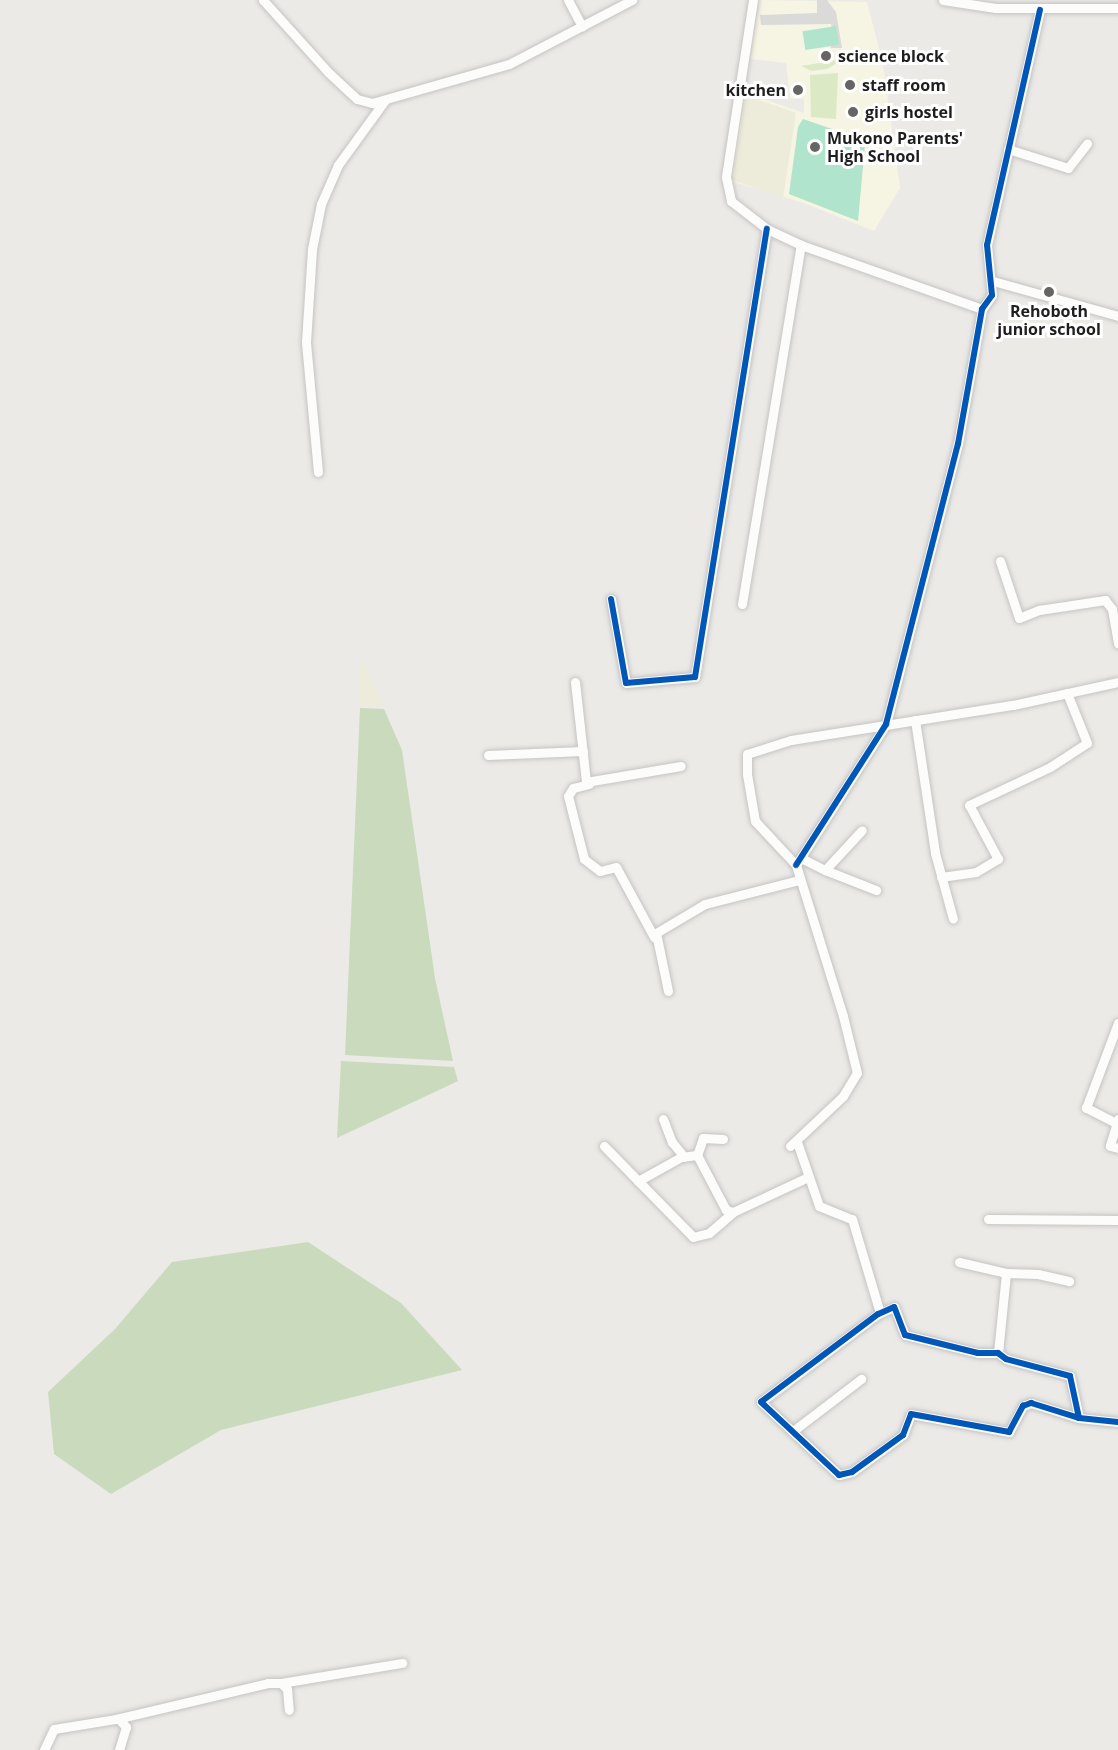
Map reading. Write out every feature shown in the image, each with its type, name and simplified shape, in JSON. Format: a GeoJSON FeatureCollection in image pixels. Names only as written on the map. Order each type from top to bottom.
{"type":"FeatureCollection","features":[{"type":"Feature","properties":{"kind":"street"},"geometry":{"type":"LineString","coordinates":[[263,0],[294,38],[357,99],[372,103],[509,64],[632,0]]}},
{"type":"Feature","properties":{"kind":"street"},"geometry":{"type":"LineString","coordinates":[[568,0],[582,26]]}},
{"type":"Feature","properties":{"kind":"street"},"geometry":{"type":"LineString","coordinates":[[753,0],[726,177],[737,208],[767,229],[801,245],[982,309]]}},
{"type":"Feature","properties":{"kind":"street"},"geometry":{"type":"LineString","coordinates":[[943,0],[1040,10],[1112,5]]}},
{"type":"Feature","properties":{"kind":"street"},"geometry":{"type":"LineString","coordinates":[[880,1313],[852,1219],[819,1206],[794,1144],[843,1096],[857,1073],[843,1016],[799,880],[799,862],[886,724],[958,444],[982,309],[992,295],[993,282],[987,245],[1040,10]]}},
{"type":"Feature","properties":{"kind":"street"},"geometry":{"type":"LineString","coordinates":[[318,472],[306,342],[312,249],[321,204],[338,165],[385,100]]}},
{"type":"Feature","properties":{"kind":"street"},"geometry":{"type":"LineString","coordinates":[[1008,149],[1068,168],[1087,144]]}},
{"type":"Feature","properties":{"kind":"street"},"geometry":{"type":"LineString","coordinates":[[611,599],[626,683],[694,678],[767,229]]}},
{"type":"Feature","properties":{"kind":"street"},"geometry":{"type":"LineString","coordinates":[[742,604],[801,245]]}},
{"type":"Feature","properties":{"kind":"street"},"geometry":{"type":"LineString","coordinates":[[993,282],[1118,316]]}},
{"type":"Feature","properties":{"kind":"street"},"geometry":{"type":"LineString","coordinates":[[1000,561],[1019,618],[1039,609],[1106,600],[1112,609],[1118,643]]}},
{"type":"Feature","properties":{"kind":"street"},"geometry":{"type":"LineString","coordinates":[[575,682],[589,784]]}},
{"type":"Feature","properties":{"kind":"street"},"geometry":{"type":"LineString","coordinates":[[876,890],[799,862],[755,821],[747,774],[747,754],[791,740],[915,720],[1118,682]]}},
{"type":"Feature","properties":{"kind":"street"},"geometry":{"type":"LineString","coordinates":[[942,877],[976,872],[998,859],[969,805],[1050,767],[1087,743],[1067,693]]}},
{"type":"Feature","properties":{"kind":"street"},"geometry":{"type":"LineString","coordinates":[[915,720],[942,877],[953,919]]}},
{"type":"Feature","properties":{"kind":"street"},"geometry":{"type":"LineString","coordinates":[[488,755],[583,751]]}},
{"type":"Feature","properties":{"kind":"street"},"geometry":{"type":"LineString","coordinates":[[668,991],[654,937],[616,867],[600,871],[584,859],[568,796],[573,788],[681,766]]}},
{"type":"Feature","properties":{"kind":"street"},"geometry":{"type":"LineString","coordinates":[[825,870],[862,830]]}},
{"type":"Feature","properties":{"kind":"street"},"geometry":{"type":"LineString","coordinates":[[654,937],[705,904],[799,880]]}},
{"type":"Feature","properties":{"kind":"street"},"geometry":{"type":"LineString","coordinates":[[1118,1023],[1086,1108],[1117,1121],[1110,1146],[1118,1148]]}},
{"type":"Feature","properties":{"kind":"street"},"geometry":{"type":"LineString","coordinates":[[663,1119],[672,1142],[684,1157]]}},
{"type":"Feature","properties":{"kind":"street"},"geometry":{"type":"LineString","coordinates":[[723,1139],[703,1138],[697,1155],[719,1201],[726,1210],[733,1212]]}},
{"type":"Feature","properties":{"kind":"street"},"geometry":{"type":"LineString","coordinates":[[604,1146],[693,1237],[709,1233],[733,1212],[808,1177]]}},
{"type":"Feature","properties":{"kind":"street"},"geometry":{"type":"LineString","coordinates":[[638,1181],[684,1157],[697,1155]]}},
{"type":"Feature","properties":{"kind":"street"},"geometry":{"type":"LineString","coordinates":[[988,1219],[1118,1220]]}},
{"type":"Feature","properties":{"kind":"street"},"geometry":{"type":"LineString","coordinates":[[959,1263],[1006,1274],[1038,1274],[1069,1281]]}},
{"type":"Feature","properties":{"kind":"street"},"geometry":{"type":"LineString","coordinates":[[998,1353],[1006,1274]]}},
{"type":"Feature","properties":{"kind":"street"},"geometry":{"type":"LineString","coordinates":[[1079,1418],[1070,1376],[1006,1359],[998,1353],[978,1353],[905,1335],[894,1307],[880,1313],[761,1402],[839,1475],[847,1475],[903,1435],[911,1414],[1009,1432],[1023,1406],[1031,1403],[1079,1418],[1118,1422]]}},
{"type":"Feature","properties":{"kind":"street"},"geometry":{"type":"LineString","coordinates":[[794,1431],[861,1379]]}},
{"type":"Feature","properties":{"kind":"street"},"geometry":{"type":"LineString","coordinates":[[44,1750],[52,1730],[119,1719],[223,1692],[402,1663]]}},
{"type":"Feature","properties":{"kind":"street"},"geometry":{"type":"LineString","coordinates":[[281,1683],[287,1689],[288,1710]]}},
{"type":"Feature","properties":{"kind":"street"},"geometry":{"type":"LineString","coordinates":[[119,1719],[126,1727],[119,1750]]}},
{"type":"Feature","properties":{"kind":"shaded area","name":"Mukono Parents' High School"},"geometry":{"type":"Polygon","coordinates":[[[759,0],[867,2],[883,64],[900,188],[874,231],[801,202],[730,181],[743,92],[804,113],[804,99],[790,99],[786,63],[750,59],[759,0]]]}},
{"type":"Feature","properties":{"kind":"shaded area"},"geometry":{"type":"Polygon","coordinates":[[[817,0],[827,0],[836,12],[842,48],[831,48],[827,29],[832,28],[831,24],[761,25],[760,15],[817,13],[817,0]]]}},
{"type":"Feature","properties":{"kind":"green space"},"geometry":{"type":"Polygon","coordinates":[[[836,26],[839,45],[805,50],[802,31],[836,26]]]}},
{"type":"Feature","properties":{"kind":"green space"},"geometry":{"type":"Polygon","coordinates":[[[844,59],[827,69],[811,71],[801,66],[844,59]]]}},
{"type":"Feature","properties":{"kind":"green space"},"geometry":{"type":"Polygon","coordinates":[[[838,73],[836,119],[811,117],[810,75],[838,73]]]}},
{"type":"Feature","properties":{"kind":"green space"},"geometry":{"type":"Polygon","coordinates":[[[746,95],[796,113],[783,198],[732,180],[746,95]]]}},
{"type":"Feature","properties":{"kind":"green space"},"geometry":{"type":"Polygon","coordinates":[[[803,119],[835,130],[831,138],[865,144],[858,221],[789,194],[798,127],[803,119]]]}},
{"type":"Feature","properties":{"kind":"green space"},"geometry":{"type":"Polygon","coordinates":[[[361,658],[383,706],[359,705],[361,658]]]}},
{"type":"Feature","properties":{"kind":"green space"},"geometry":{"type":"Polygon","coordinates":[[[360,708],[384,709],[402,750],[435,978],[453,1061],[345,1055],[360,708]]]}},
{"type":"Feature","properties":{"kind":"green space"},"geometry":{"type":"Polygon","coordinates":[[[341,1061],[454,1067],[458,1081],[337,1138],[341,1061]]]}},
{"type":"Feature","properties":{"kind":"green space"},"geometry":{"type":"Polygon","coordinates":[[[308,1242],[401,1303],[462,1370],[221,1430],[111,1494],[54,1454],[48,1392],[115,1329],[172,1262],[308,1242]]]}},
{"type":"Feature","properties":{"kind":"cycle path"},"geometry":{"type":"LineString","coordinates":[[796,865],[886,724],[958,444],[982,309],[992,295],[987,245],[1040,10]]}},
{"type":"Feature","properties":{"kind":"cycle path"},"geometry":{"type":"LineString","coordinates":[[611,599],[626,683],[695,677],[767,229]]}},
{"type":"Feature","properties":{"kind":"cycle path"},"geometry":{"type":"LineString","coordinates":[[1079,1418],[1070,1376],[1006,1359],[998,1353],[978,1353],[905,1335],[894,1307],[878,1314],[761,1402],[839,1475],[852,1472],[903,1435],[911,1414],[1009,1432],[1023,1406],[1031,1403],[1079,1418],[1118,1422]]}},
{"type":"Feature","properties":{"kind":"place","name":"science block"},"geometry":{"type":"Point","coordinates":[826,56]}},
{"type":"Feature","properties":{"kind":"place","name":"staff room"},"geometry":{"type":"Point","coordinates":[850,85]}},
{"type":"Feature","properties":{"kind":"place","name":"kitchen"},"geometry":{"type":"Point","coordinates":[798,90]}},
{"type":"Feature","properties":{"kind":"place","name":"girls hostel"},"geometry":{"type":"Point","coordinates":[853,112]}},
{"type":"Feature","properties":{"kind":"place","name":"Mukono Parents' High School"},"geometry":{"type":"Point","coordinates":[815,147]}},
{"type":"Feature","properties":{"kind":"place","name":"Rehoboth junior school"},"geometry":{"type":"Point","coordinates":[1049,292]}}]}
